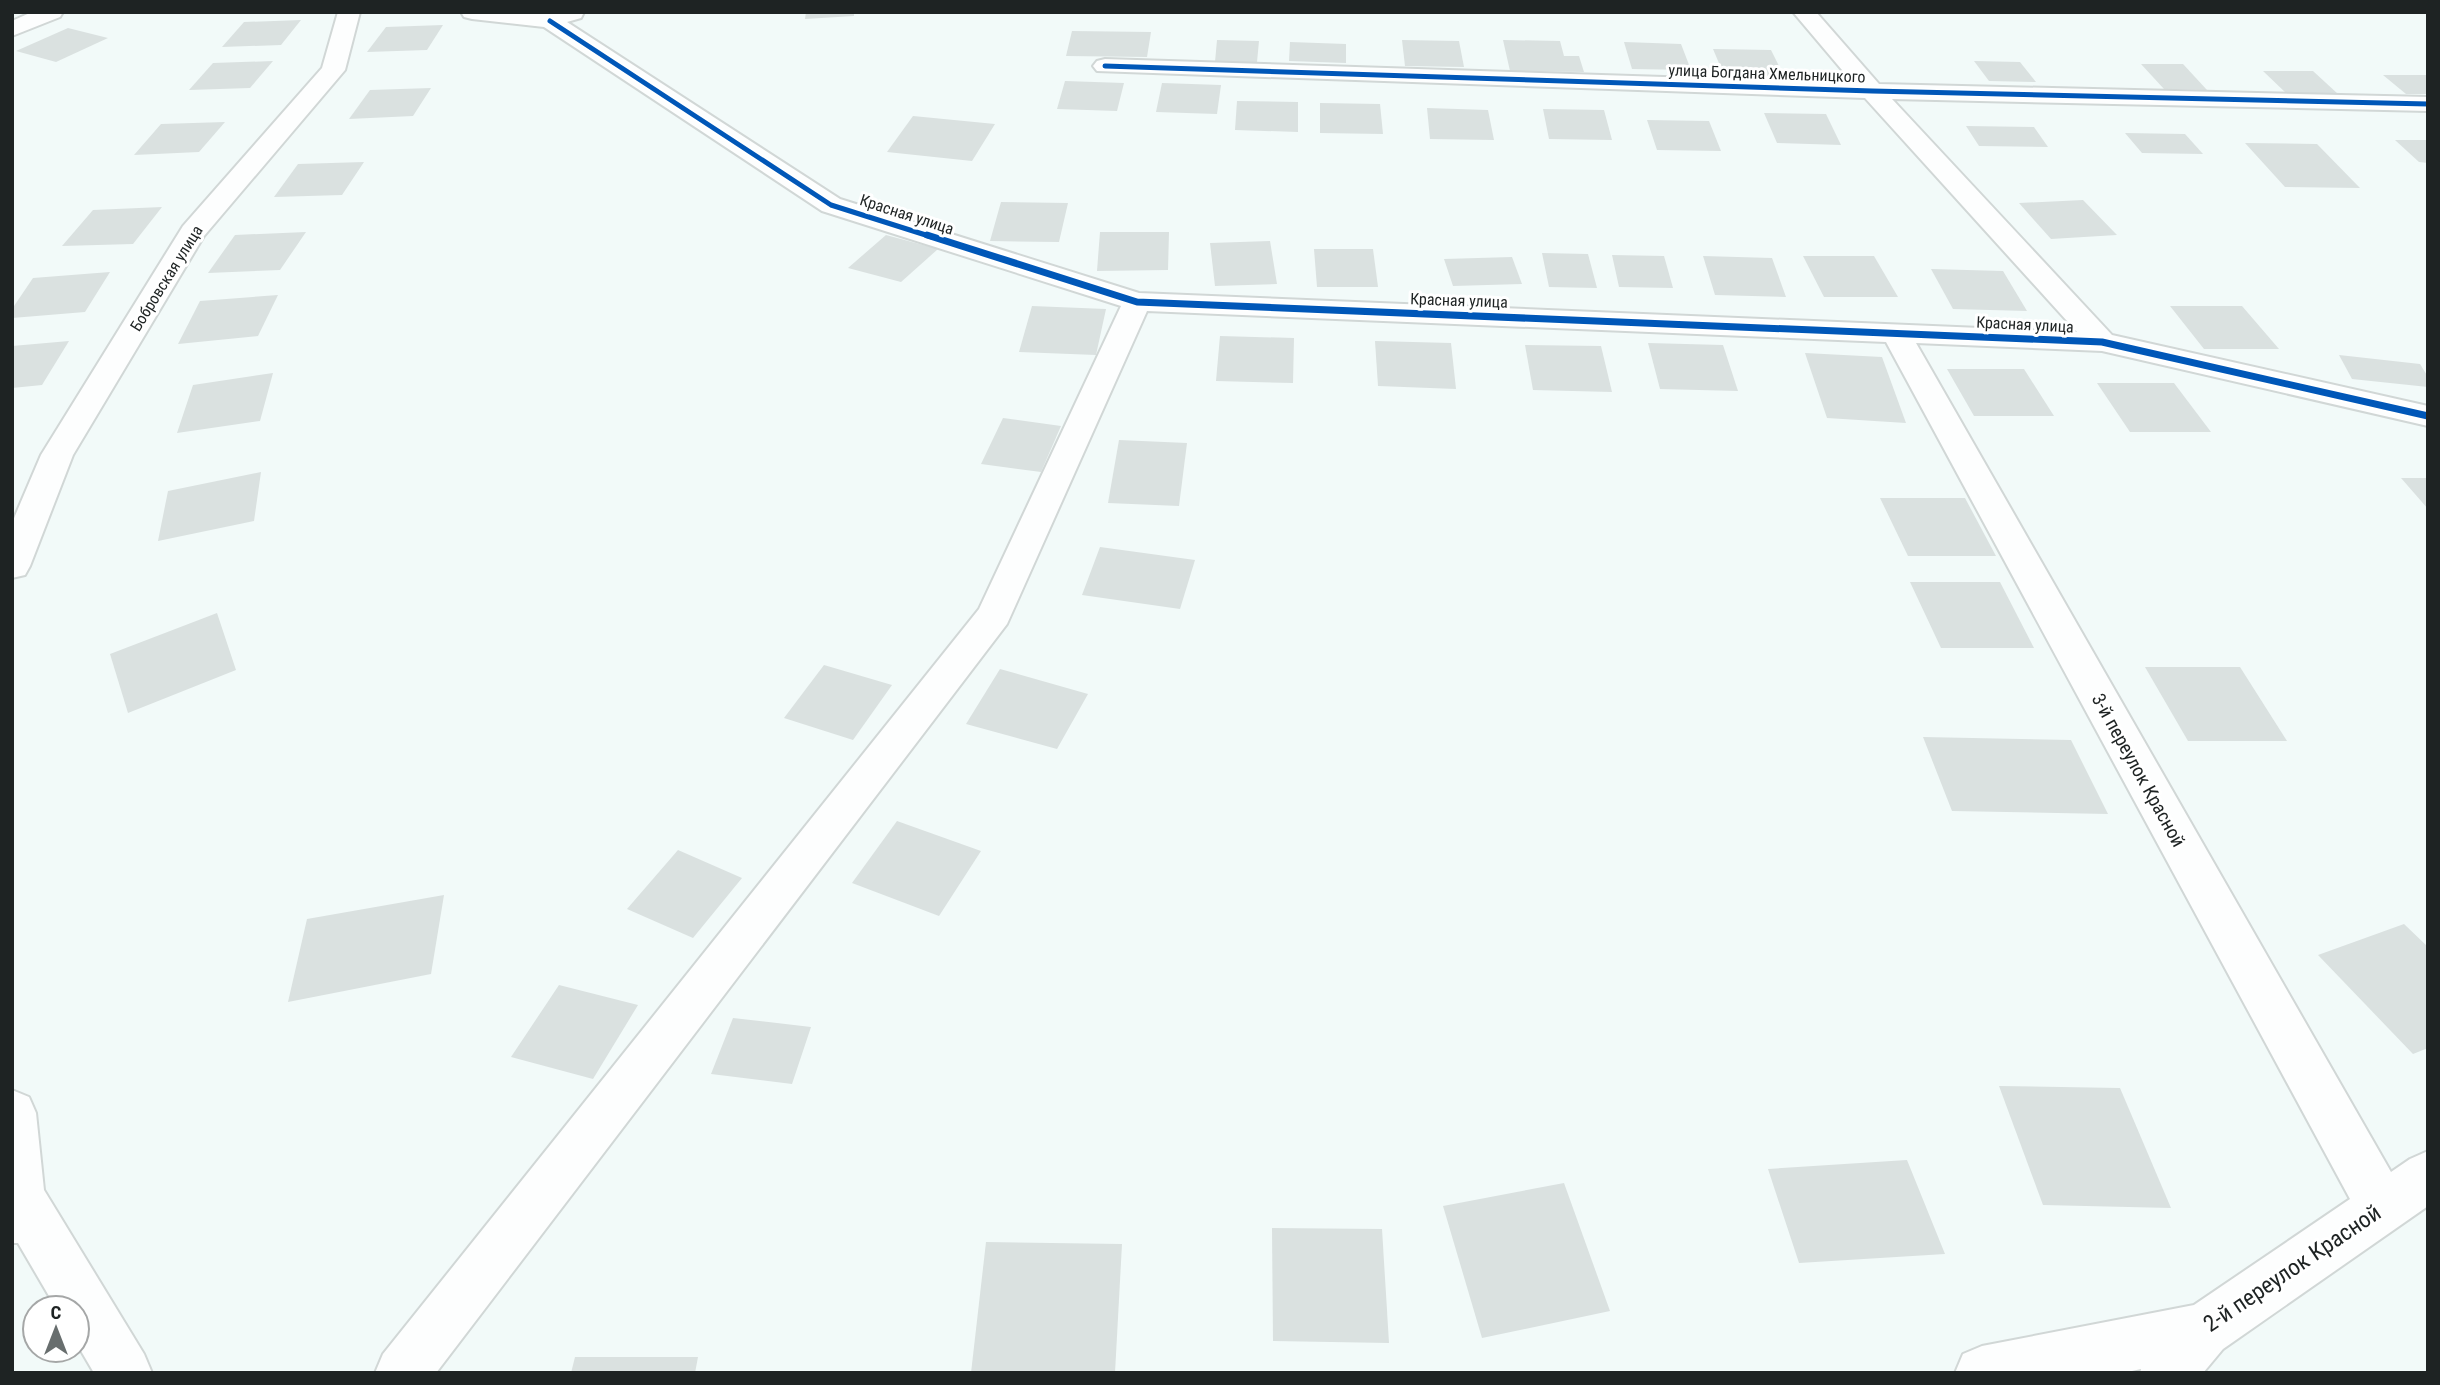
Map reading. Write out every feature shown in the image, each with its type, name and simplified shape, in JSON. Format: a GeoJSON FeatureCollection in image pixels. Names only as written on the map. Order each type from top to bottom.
{"type":"FeatureCollection","features":[{"type":"Feature","properties":{"kind":"street"},"geometry":{"type":"LineString","coordinates":[[12,29],[52,12]]}},
{"type":"Feature","properties":{"kind":"street","name":"Бобровская улица"},"geometry":{"type":"LineString","coordinates":[[12,566],[57,455],[186,244],[332,69],[349,12]]}},
{"type":"Feature","properties":{"kind":"street"},"geometry":{"type":"LineString","coordinates":[[472,12],[563,17]]}},
{"type":"Feature","properties":{"kind":"street"},"geometry":{"type":"LineString","coordinates":[[1804,12],[1872,91],[2102,342]]}},
{"type":"Feature","properties":{"kind":"street","name":"Красная улица"},"geometry":{"type":"LineString","coordinates":[[563,17],[831,205],[1137,302],[1895,331],[2102,342],[2428,416]]}},
{"type":"Feature","properties":{"kind":"street","name":"улица Богдана Хмельницкого"},"geometry":{"type":"LineString","coordinates":[[1105,66],[1872,91],[2428,104]]}},
{"type":"Feature","properties":{"kind":"street"},"geometry":{"type":"LineString","coordinates":[[402,1373],[993,615],[1137,302]]}},
{"type":"Feature","properties":{"kind":"street","name":"3-й переулок Красной"},"geometry":{"type":"LineString","coordinates":[[1895,331],[2383,1208]]}},
{"type":"Feature","properties":{"kind":"street"},"geometry":{"type":"LineString","coordinates":[[12,1113],[14,1209],[125,1373]]}},
{"type":"Feature","properties":{"kind":"street","name":"2-й переулок Красной"},"geometry":{"type":"LineString","coordinates":[[1983,1373],[2204,1330],[2428,1176]]}},
{"type":"Feature","properties":{"kind":"street"},"geometry":{"type":"LineString","coordinates":[[2167,1373],[2204,1330]]}},
{"type":"Feature","properties":{"kind":"building"},"geometry":{"type":"Polygon","coordinates":[[[806,12],[854,12],[854,16],[805,19],[806,12]]]}},
{"type":"Feature","properties":{"kind":"building"},"geometry":{"type":"Polygon","coordinates":[[[301,20],[281,45],[222,47],[244,22],[301,20]]]}},
{"type":"Feature","properties":{"kind":"building"},"geometry":{"type":"Polygon","coordinates":[[[443,25],[427,50],[367,52],[386,27],[443,25]]]}},
{"type":"Feature","properties":{"kind":"building"},"geometry":{"type":"Polygon","coordinates":[[[68,28],[108,38],[56,62],[16,51],[68,28]]]}},
{"type":"Feature","properties":{"kind":"building"},"geometry":{"type":"Polygon","coordinates":[[[1072,31],[1151,32],[1147,57],[1066,56],[1072,31]]]}},
{"type":"Feature","properties":{"kind":"building"},"geometry":{"type":"Polygon","coordinates":[[[1217,40],[1259,41],[1257,62],[1215,62],[1217,40]]]}},
{"type":"Feature","properties":{"kind":"building"},"geometry":{"type":"Polygon","coordinates":[[[1402,40],[1459,41],[1464,67],[1405,66],[1402,40]]]}},
{"type":"Feature","properties":{"kind":"building"},"geometry":{"type":"Polygon","coordinates":[[[1503,40],[1560,41],[1564,56],[1579,56],[1584,72],[1510,71],[1503,40]]]}},
{"type":"Feature","properties":{"kind":"building"},"geometry":{"type":"Polygon","coordinates":[[[1290,42],[1346,44],[1346,63],[1289,61],[1290,42]]]}},
{"type":"Feature","properties":{"kind":"building"},"geometry":{"type":"Polygon","coordinates":[[[1624,42],[1681,44],[1691,70],[1632,69],[1624,42]]]}},
{"type":"Feature","properties":{"kind":"building"},"geometry":{"type":"Polygon","coordinates":[[[1713,49],[1771,50],[1784,76],[1724,75],[1713,49]]]}},
{"type":"Feature","properties":{"kind":"building"},"geometry":{"type":"Polygon","coordinates":[[[273,61],[250,88],[189,90],[213,63],[273,61]]]}},
{"type":"Feature","properties":{"kind":"building"},"geometry":{"type":"Polygon","coordinates":[[[1974,61],[2020,62],[2036,82],[1989,81],[1974,61]]]}},
{"type":"Feature","properties":{"kind":"building"},"geometry":{"type":"Polygon","coordinates":[[[2141,64],[2183,64],[2207,90],[2164,89],[2141,64]]]}},
{"type":"Feature","properties":{"kind":"building"},"geometry":{"type":"Polygon","coordinates":[[[2263,71],[2313,71],[2338,94],[2287,94],[2263,71]]]}},
{"type":"Feature","properties":{"kind":"building"},"geometry":{"type":"Polygon","coordinates":[[[2383,75],[2428,75],[2428,94],[2406,94],[2383,75]]]}},
{"type":"Feature","properties":{"kind":"building"},"geometry":{"type":"Polygon","coordinates":[[[1065,81],[1124,83],[1117,111],[1057,109],[1065,81]]]}},
{"type":"Feature","properties":{"kind":"building"},"geometry":{"type":"Polygon","coordinates":[[[1162,83],[1221,85],[1217,114],[1156,112],[1162,83]]]}},
{"type":"Feature","properties":{"kind":"building"},"geometry":{"type":"Polygon","coordinates":[[[431,88],[413,116],[349,119],[370,90],[431,88]]]}},
{"type":"Feature","properties":{"kind":"building"},"geometry":{"type":"Polygon","coordinates":[[[1237,101],[1298,102],[1298,132],[1235,130],[1237,101]]]}},
{"type":"Feature","properties":{"kind":"building"},"geometry":{"type":"Polygon","coordinates":[[[1320,103],[1380,104],[1383,134],[1320,133],[1320,103]]]}},
{"type":"Feature","properties":{"kind":"building"},"geometry":{"type":"Polygon","coordinates":[[[1427,108],[1488,110],[1494,140],[1430,139],[1427,108]]]}},
{"type":"Feature","properties":{"kind":"building"},"geometry":{"type":"Polygon","coordinates":[[[1543,109],[1604,110],[1612,140],[1549,139],[1543,109]]]}},
{"type":"Feature","properties":{"kind":"building"},"geometry":{"type":"Polygon","coordinates":[[[1764,113],[1826,114],[1841,145],[1777,143],[1764,113]]]}},
{"type":"Feature","properties":{"kind":"building"},"geometry":{"type":"Polygon","coordinates":[[[913,116],[995,124],[972,161],[887,152],[913,116]]]}},
{"type":"Feature","properties":{"kind":"building"},"geometry":{"type":"Polygon","coordinates":[[[1647,120],[1709,121],[1721,151],[1657,150],[1647,120]]]}},
{"type":"Feature","properties":{"kind":"building"},"geometry":{"type":"Polygon","coordinates":[[[225,122],[199,152],[134,155],[161,124],[225,122]]]}},
{"type":"Feature","properties":{"kind":"building"},"geometry":{"type":"Polygon","coordinates":[[[1966,126],[2034,127],[2048,147],[1979,146],[1966,126]]]}},
{"type":"Feature","properties":{"kind":"building"},"geometry":{"type":"Polygon","coordinates":[[[2125,133],[2185,134],[2203,154],[2142,153],[2125,133]]]}},
{"type":"Feature","properties":{"kind":"building"},"geometry":{"type":"Polygon","coordinates":[[[2395,140],[2428,140],[2428,163],[2419,162],[2395,140]]]}},
{"type":"Feature","properties":{"kind":"building"},"geometry":{"type":"Polygon","coordinates":[[[2245,143],[2317,144],[2360,188],[2285,187],[2245,143]]]}},
{"type":"Feature","properties":{"kind":"building"},"geometry":{"type":"Polygon","coordinates":[[[364,162],[342,195],[274,197],[298,164],[364,162]]]}},
{"type":"Feature","properties":{"kind":"building"},"geometry":{"type":"Polygon","coordinates":[[[2083,200],[2117,235],[2051,239],[2019,203],[2083,200]]]}},
{"type":"Feature","properties":{"kind":"building"},"geometry":{"type":"Polygon","coordinates":[[[1001,202],[1068,203],[1059,242],[990,241],[1001,202]]]}},
{"type":"Feature","properties":{"kind":"building"},"geometry":{"type":"Polygon","coordinates":[[[162,207],[133,244],[62,246],[93,210],[162,207]]]}},
{"type":"Feature","properties":{"kind":"building"},"geometry":{"type":"Polygon","coordinates":[[[306,232],[280,270],[208,273],[235,235],[306,232]]]}},
{"type":"Feature","properties":{"kind":"building"},"geometry":{"type":"Polygon","coordinates":[[[1100,232],[1169,232],[1168,270],[1097,271],[1100,232]]]}},
{"type":"Feature","properties":{"kind":"building"},"geometry":{"type":"Polygon","coordinates":[[[886,235],[938,249],[901,282],[848,268],[886,235]]]}},
{"type":"Feature","properties":{"kind":"building"},"geometry":{"type":"Polygon","coordinates":[[[1270,241],[1277,284],[1215,286],[1210,243],[1270,241]]]}},
{"type":"Feature","properties":{"kind":"building"},"geometry":{"type":"Polygon","coordinates":[[[1314,249],[1373,249],[1378,287],[1317,287],[1314,249]]]}},
{"type":"Feature","properties":{"kind":"building"},"geometry":{"type":"Polygon","coordinates":[[[1542,253],[1588,254],[1597,288],[1549,287],[1542,253]]]}},
{"type":"Feature","properties":{"kind":"building"},"geometry":{"type":"Polygon","coordinates":[[[1612,255],[1664,256],[1673,288],[1619,287],[1612,255]]]}},
{"type":"Feature","properties":{"kind":"building"},"geometry":{"type":"Polygon","coordinates":[[[1703,256],[1772,258],[1786,297],[1715,295],[1703,256]]]}},
{"type":"Feature","properties":{"kind":"building"},"geometry":{"type":"Polygon","coordinates":[[[1803,256],[1874,256],[1898,297],[1824,297],[1803,256]]]}},
{"type":"Feature","properties":{"kind":"building"},"geometry":{"type":"Polygon","coordinates":[[[1512,257],[1522,284],[1453,286],[1444,259],[1512,257]]]}},
{"type":"Feature","properties":{"kind":"building"},"geometry":{"type":"Polygon","coordinates":[[[1931,269],[2003,271],[2027,311],[1953,309],[1931,269]]]}},
{"type":"Feature","properties":{"kind":"building"},"geometry":{"type":"Polygon","coordinates":[[[110,272],[85,312],[12,318],[12,309],[33,278],[110,272]]]}},
{"type":"Feature","properties":{"kind":"building"},"geometry":{"type":"Polygon","coordinates":[[[278,295],[258,336],[178,344],[200,301],[278,295]]]}},
{"type":"Feature","properties":{"kind":"building"},"geometry":{"type":"Polygon","coordinates":[[[1032,306],[1106,309],[1096,355],[1019,352],[1032,306]]]}},
{"type":"Feature","properties":{"kind":"building"},"geometry":{"type":"Polygon","coordinates":[[[2170,306],[2242,306],[2279,349],[2204,349],[2170,306]]]}},
{"type":"Feature","properties":{"kind":"building"},"geometry":{"type":"Polygon","coordinates":[[[1220,336],[1294,338],[1293,383],[1216,381],[1220,336]]]}},
{"type":"Feature","properties":{"kind":"building"},"geometry":{"type":"Polygon","coordinates":[[[69,341],[42,385],[12,388],[12,346],[69,341]]]}},
{"type":"Feature","properties":{"kind":"building"},"geometry":{"type":"Polygon","coordinates":[[[1375,341],[1451,343],[1456,389],[1378,386],[1375,341]]]}},
{"type":"Feature","properties":{"kind":"building"},"geometry":{"type":"Polygon","coordinates":[[[1648,343],[1723,345],[1738,391],[1660,389],[1648,343]]]}},
{"type":"Feature","properties":{"kind":"building"},"geometry":{"type":"Polygon","coordinates":[[[1525,345],[1601,346],[1612,392],[1533,390],[1525,345]]]}},
{"type":"Feature","properties":{"kind":"building"},"geometry":{"type":"Polygon","coordinates":[[[1805,353],[1882,357],[1906,423],[1827,418],[1805,353]]]}},
{"type":"Feature","properties":{"kind":"building"},"geometry":{"type":"Polygon","coordinates":[[[2339,355],[2420,364],[2428,377],[2428,387],[2352,379],[2339,355]]]}},
{"type":"Feature","properties":{"kind":"building"},"geometry":{"type":"Polygon","coordinates":[[[1947,369],[2024,369],[2054,416],[1974,416],[1947,369]]]}},
{"type":"Feature","properties":{"kind":"building"},"geometry":{"type":"Polygon","coordinates":[[[273,373],[260,421],[177,433],[193,385],[273,373]]]}},
{"type":"Feature","properties":{"kind":"building"},"geometry":{"type":"Polygon","coordinates":[[[2097,383],[2174,383],[2211,432],[2130,432],[2097,383]]]}},
{"type":"Feature","properties":{"kind":"building"},"geometry":{"type":"Polygon","coordinates":[[[1003,418],[1061,426],[1041,472],[981,464],[1003,418]]]}},
{"type":"Feature","properties":{"kind":"building"},"geometry":{"type":"Polygon","coordinates":[[[1119,440],[1187,443],[1179,506],[1108,503],[1119,440]]]}},
{"type":"Feature","properties":{"kind":"building"},"geometry":{"type":"Polygon","coordinates":[[[261,472],[254,521],[158,541],[168,491],[261,472]]]}},
{"type":"Feature","properties":{"kind":"building"},"geometry":{"type":"Polygon","coordinates":[[[2401,478],[2428,478],[2428,509],[2401,478]]]}},
{"type":"Feature","properties":{"kind":"building"},"geometry":{"type":"Polygon","coordinates":[[[1880,498],[1965,498],[1996,556],[1908,556],[1880,498]]]}},
{"type":"Feature","properties":{"kind":"building"},"geometry":{"type":"Polygon","coordinates":[[[1100,547],[1195,560],[1180,609],[1082,595],[1100,547]]]}},
{"type":"Feature","properties":{"kind":"building"},"geometry":{"type":"Polygon","coordinates":[[[1910,582],[2000,582],[2034,648],[1941,648],[1910,582]]]}},
{"type":"Feature","properties":{"kind":"building"},"geometry":{"type":"Polygon","coordinates":[[[217,613],[236,670],[128,713],[110,654],[217,613]]]}},
{"type":"Feature","properties":{"kind":"building"},"geometry":{"type":"Polygon","coordinates":[[[824,665],[892,685],[853,740],[784,718],[824,665]]]}},
{"type":"Feature","properties":{"kind":"building"},"geometry":{"type":"Polygon","coordinates":[[[2145,667],[2240,667],[2287,741],[2188,741],[2145,667]]]}},
{"type":"Feature","properties":{"kind":"building"},"geometry":{"type":"Polygon","coordinates":[[[1000,669],[1088,694],[1057,749],[966,724],[1000,669]]]}},
{"type":"Feature","properties":{"kind":"building"},"geometry":{"type":"Polygon","coordinates":[[[1923,737],[2071,740],[2108,814],[1952,811],[1923,737]]]}},
{"type":"Feature","properties":{"kind":"building"},"geometry":{"type":"Polygon","coordinates":[[[897,821],[981,851],[939,916],[852,883],[897,821]]]}},
{"type":"Feature","properties":{"kind":"building"},"geometry":{"type":"Polygon","coordinates":[[[678,850],[742,878],[693,938],[627,909],[678,850]]]}},
{"type":"Feature","properties":{"kind":"building"},"geometry":{"type":"Polygon","coordinates":[[[444,895],[431,974],[288,1002],[307,919],[444,895]]]}},
{"type":"Feature","properties":{"kind":"building"},"geometry":{"type":"Polygon","coordinates":[[[2404,924],[2428,947],[2428,1048],[2413,1054],[2318,955],[2404,924]]]}},
{"type":"Feature","properties":{"kind":"building"},"geometry":{"type":"Polygon","coordinates":[[[559,985],[638,1005],[593,1079],[511,1057],[559,985]]]}},
{"type":"Feature","properties":{"kind":"building"},"geometry":{"type":"Polygon","coordinates":[[[733,1018],[811,1027],[792,1084],[711,1074],[733,1018]]]}},
{"type":"Feature","properties":{"kind":"building"},"geometry":{"type":"Polygon","coordinates":[[[1999,1086],[2120,1088],[2171,1208],[2043,1205],[1999,1086]]]}},
{"type":"Feature","properties":{"kind":"building"},"geometry":{"type":"Polygon","coordinates":[[[1907,1160],[1945,1254],[1799,1263],[1768,1169],[1907,1160]]]}},
{"type":"Feature","properties":{"kind":"building"},"geometry":{"type":"Polygon","coordinates":[[[1564,1183],[1610,1311],[1482,1338],[1443,1206],[1564,1183]]]}},
{"type":"Feature","properties":{"kind":"building"},"geometry":{"type":"Polygon","coordinates":[[[1272,1228],[1382,1229],[1389,1343],[1273,1341],[1272,1228]]]}},
{"type":"Feature","properties":{"kind":"building"},"geometry":{"type":"Polygon","coordinates":[[[986,1242],[1122,1244],[1115,1373],[971,1373],[986,1242]]]}},
{"type":"Feature","properties":{"kind":"building"},"geometry":{"type":"Polygon","coordinates":[[[575,1357],[698,1357],[695,1373],[571,1373],[575,1357]]]}},
{"type":"Feature","properties":{"kind":"cycle path"},"geometry":{"type":"LineString","coordinates":[[550,21],[831,205],[1137,302],[2102,342],[2428,416]]}},
{"type":"Feature","properties":{"kind":"cycle path"},"geometry":{"type":"LineString","coordinates":[[1105,66],[1872,91],[2428,104]]}}]}
